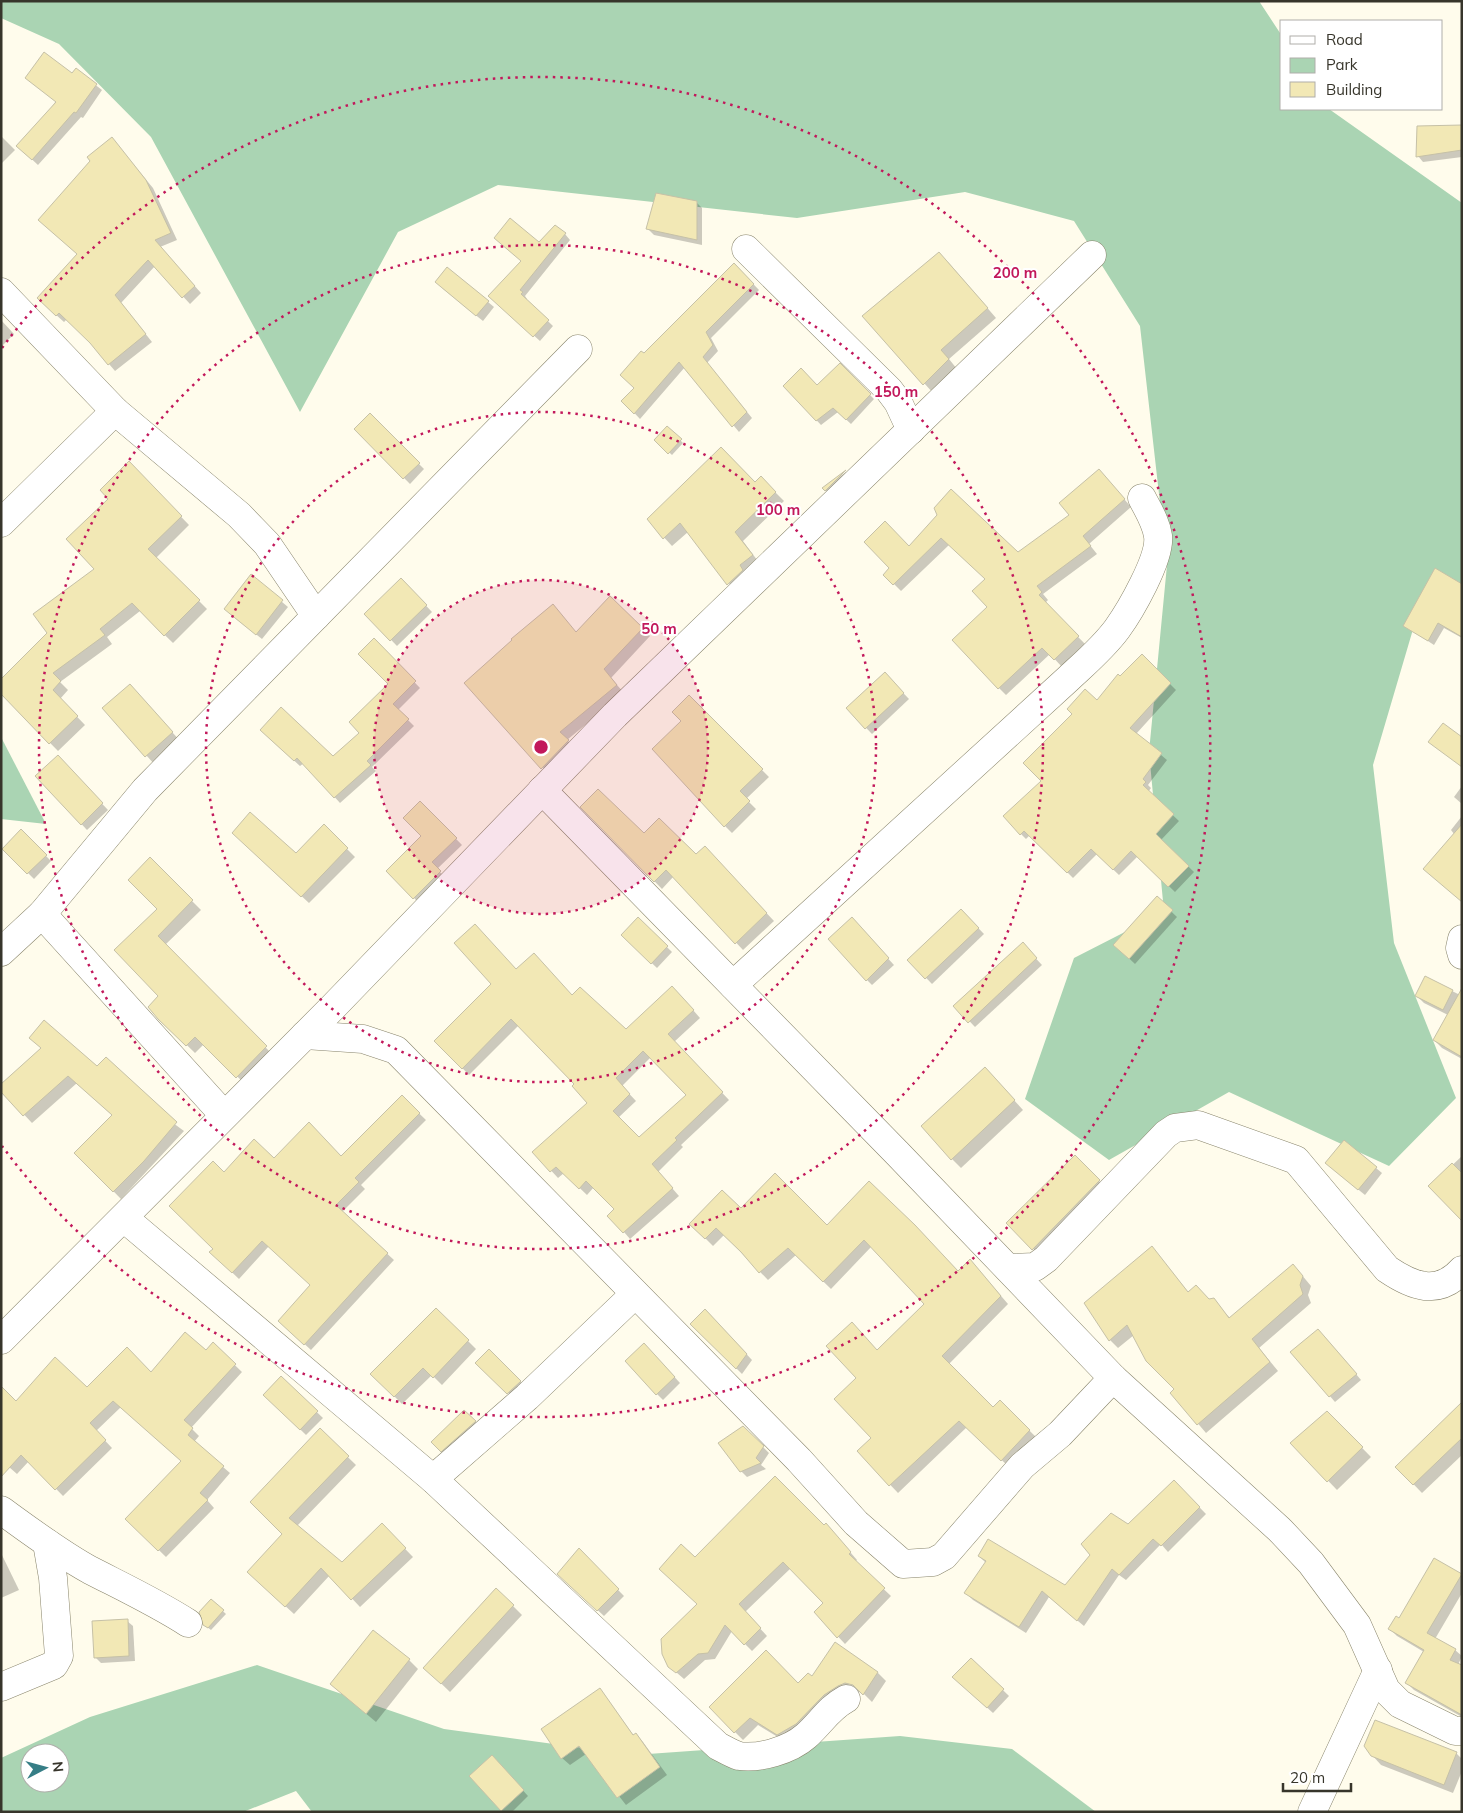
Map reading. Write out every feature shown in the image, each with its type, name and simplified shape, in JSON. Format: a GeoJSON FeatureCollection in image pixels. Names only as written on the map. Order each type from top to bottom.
{"type":"FeatureCollection","features":[{"type":"Feature","properties":{"kind":"street"},"geometry":{"type":"LineString","coordinates":[[746,249],[889,390],[898,402],[911,430]]}},
{"type":"Feature","properties":{"kind":"street"},"geometry":{"type":"LineString","coordinates":[[1,1340],[305,1035],[616,715],[1092,255]]}},
{"type":"Feature","properties":{"kind":"street"},"geometry":{"type":"LineString","coordinates":[[1,292],[116,411],[239,515],[267,544],[316,616]]}},
{"type":"Feature","properties":{"kind":"street"},"geometry":{"type":"LineString","coordinates":[[1,952],[42,914],[145,790],[578,349]]}},
{"type":"Feature","properties":{"kind":"street"},"geometry":{"type":"LineString","coordinates":[[1,523],[116,411]]}},
{"type":"Feature","properties":{"kind":"street"},"geometry":{"type":"LineString","coordinates":[[733,985],[1069,678],[1117,629],[1149,572],[1157,549],[1158,537],[1154,521],[1142,498]]}},
{"type":"Feature","properties":{"kind":"street"},"geometry":{"type":"LineString","coordinates":[[542,790],[1113,1378],[1280,1530],[1311,1563],[1357,1625],[1386,1690],[1400,1704],[1455,1730],[1462,1731]]}},
{"type":"Feature","properties":{"kind":"street"},"geometry":{"type":"LineString","coordinates":[[42,914],[224,1115]]}},
{"type":"Feature","properties":{"kind":"street"},"geometry":{"type":"LineString","coordinates":[[1462,938],[1460,948],[1462,955]]}},
{"type":"Feature","properties":{"kind":"street"},"geometry":{"type":"LineString","coordinates":[[305,1035],[363,1039],[396,1050],[799,1460],[856,1524],[903,1564],[933,1562],[944,1556],[1022,1466],[1060,1434],[1113,1378]]}},
{"type":"Feature","properties":{"kind":"street"},"geometry":{"type":"LineString","coordinates":[[1008,1268],[1035,1267],[1046,1259],[1166,1134],[1175,1128],[1198,1125],[1296,1160],[1387,1269],[1402,1279],[1415,1284],[1439,1285],[1454,1279],[1462,1270]]}},
{"type":"Feature","properties":{"kind":"street"},"geometry":{"type":"LineString","coordinates":[[124,1218],[433,1479],[718,1746],[738,1756],[762,1756],[789,1746],[805,1737],[835,1705],[846,1699]]}},
{"type":"Feature","properties":{"kind":"street"},"geometry":{"type":"LineString","coordinates":[[433,1479],[527,1398],[635,1294]]}},
{"type":"Feature","properties":{"kind":"street"},"geometry":{"type":"LineString","coordinates":[[1,1510],[47,1543],[90,1570],[114,1580],[188,1623]]}},
{"type":"Feature","properties":{"kind":"street"},"geometry":{"type":"LineString","coordinates":[[1,1687],[54,1665],[58,1656],[53,1578],[47,1543]]}},
{"type":"Feature","properties":{"kind":"street"},"geometry":{"type":"LineString","coordinates":[[1312,1812],[1378,1670]]}},
{"type":"Feature","properties":{"kind":"green space"},"geometry":{"type":"Polygon","coordinates":[[[1,1],[1259,1],[1280,33],[1280,110],[1330,110],[1462,203],[1462,608],[1424,592],[1373,765],[1394,943],[1456,1098],[1389,1166],[1229,1092],[1109,1160],[1025,1099],[1074,958],[1164,912],[1149,752],[1167,565],[1140,326],[1074,221],[965,192],[797,218],[498,185],[398,232],[300,412],[151,137],[59,44],[1,18],[1,1]]]}},
{"type":"Feature","properties":{"kind":"green space"},"geometry":{"type":"Polygon","coordinates":[[[1,737],[46,824],[1,819],[1,737]]]}},
{"type":"Feature","properties":{"kind":"green space"},"geometry":{"type":"Polygon","coordinates":[[[257,1665],[444,1729],[634,1755],[900,1736],[1012,1749],[1096,1812],[312,1812],[296,1791],[243,1812],[1,1812],[1,1758],[20,1749],[20,1793],[70,1793],[70,1743],[34,1743],[90,1717],[257,1665]]]}},
{"type":"Feature","properties":{"kind":"building"},"geometry":{"type":"Polygon","coordinates":[[[44,52],[72,73],[76,68],[97,84],[76,113],[74,112],[32,160],[16,146],[56,102],[25,78],[44,52]]]}},
{"type":"Feature","properties":{"kind":"building"},"geometry":{"type":"Polygon","coordinates":[[[1462,125],[1462,150],[1416,157],[1417,126],[1462,125]]]}},
{"type":"Feature","properties":{"kind":"building"},"geometry":{"type":"Polygon","coordinates":[[[112,137],[146,180],[171,233],[155,240],[195,286],[182,298],[148,260],[115,295],[146,334],[108,365],[90,343],[59,313],[56,316],[37,298],[77,254],[38,220],[90,161],[87,157],[112,137]]]}},
{"type":"Feature","properties":{"kind":"building"},"geometry":{"type":"Polygon","coordinates":[[[656,193],[697,201],[697,240],[646,229],[656,193]]]}},
{"type":"Feature","properties":{"kind":"building"},"geometry":{"type":"Polygon","coordinates":[[[510,218],[539,242],[555,225],[566,233],[520,290],[523,292],[521,294],[549,320],[533,337],[488,296],[521,261],[494,238],[510,218]]]}},
{"type":"Feature","properties":{"kind":"building"},"geometry":{"type":"Polygon","coordinates":[[[939,252],[988,308],[941,350],[949,359],[923,385],[862,316],[939,252]]]}},
{"type":"Feature","properties":{"kind":"building"},"geometry":{"type":"Polygon","coordinates":[[[734,263],[754,284],[706,332],[713,345],[703,357],[747,412],[732,427],[679,362],[634,414],[621,401],[634,388],[620,375],[641,351],[644,353],[734,263]]]}},
{"type":"Feature","properties":{"kind":"building"},"geometry":{"type":"Polygon","coordinates":[[[447,267],[489,301],[476,316],[435,282],[447,267]]]}},
{"type":"Feature","properties":{"kind":"building"},"geometry":{"type":"Polygon","coordinates":[[[840,363],[871,394],[846,420],[833,408],[816,421],[783,386],[801,368],[817,385],[840,363]]]}},
{"type":"Feature","properties":{"kind":"building"},"geometry":{"type":"Polygon","coordinates":[[[370,413],[420,463],[403,479],[354,429],[370,413]]]}},
{"type":"Feature","properties":{"kind":"building"},"geometry":{"type":"Polygon","coordinates":[[[667,426],[682,439],[668,454],[654,440],[667,426]]]}},
{"type":"Feature","properties":{"kind":"building"},"geometry":{"type":"Polygon","coordinates":[[[721,447],[755,482],[761,476],[776,492],[735,532],[753,555],[740,565],[743,570],[727,585],[680,523],[663,539],[647,519],[721,447]]]}},
{"type":"Feature","properties":{"kind":"building"},"geometry":{"type":"Polygon","coordinates":[[[129,461],[182,516],[148,549],[200,600],[164,636],[132,603],[100,629],[105,635],[53,673],[61,681],[53,690],[78,716],[49,744],[1,694],[1,679],[47,633],[33,614],[94,569],[66,539],[108,499],[100,490],[129,461]]]}},
{"type":"Feature","properties":{"kind":"building"},"geometry":{"type":"Polygon","coordinates":[[[1099,469],[1125,499],[1083,536],[1091,546],[1037,586],[1042,592],[1039,595],[1079,636],[1054,660],[1042,648],[998,689],[952,640],[987,607],[972,591],[985,579],[941,538],[893,585],[883,575],[889,568],[864,542],[885,521],[909,546],[937,515],[934,508],[951,489],[1018,552],[1069,515],[1059,503],[1099,469]]]}},
{"type":"Feature","properties":{"kind":"building"},"geometry":{"type":"Polygon","coordinates":[[[846,470],[825,491],[822,488],[846,470]]]}},
{"type":"Feature","properties":{"kind":"building"},"geometry":{"type":"Polygon","coordinates":[[[1435,568],[1462,584],[1462,637],[1438,623],[1428,641],[1403,626],[1435,568]]]}},
{"type":"Feature","properties":{"kind":"building"},"geometry":{"type":"Polygon","coordinates":[[[251,574],[283,600],[256,635],[224,609],[251,574]]]}},
{"type":"Feature","properties":{"kind":"building"},"geometry":{"type":"Polygon","coordinates":[[[401,578],[427,605],[390,641],[364,614],[401,578]]]}},
{"type":"Feature","properties":{"kind":"building"},"geometry":{"type":"Polygon","coordinates":[[[610,596],[643,628],[604,669],[617,685],[560,732],[569,740],[541,769],[464,683],[511,639],[553,604],[576,632],[610,596]]]}},
{"type":"Feature","properties":{"kind":"building"},"geometry":{"type":"Polygon","coordinates":[[[374,638],[416,681],[393,704],[409,719],[367,761],[371,765],[334,798],[297,758],[294,761],[260,730],[281,707],[333,756],[359,733],[349,722],[388,684],[358,654],[374,638]]]}},
{"type":"Feature","properties":{"kind":"building"},"geometry":{"type":"Polygon","coordinates":[[[1142,654],[1171,683],[1130,728],[1162,753],[1143,779],[1146,782],[1143,785],[1174,814],[1156,834],[1189,866],[1168,887],[1131,851],[1113,870],[1091,849],[1067,873],[1024,831],[1020,835],[1003,816],[1041,781],[1023,763],[1072,714],[1067,709],[1085,689],[1097,700],[1118,674],[1120,676],[1142,654]]]}},
{"type":"Feature","properties":{"kind":"building"},"geometry":{"type":"Polygon","coordinates":[[[885,672],[904,693],[865,729],[846,708],[885,672]]]}},
{"type":"Feature","properties":{"kind":"building"},"geometry":{"type":"Polygon","coordinates":[[[130,684],[173,732],[145,757],[102,708],[130,684]]]}},
{"type":"Feature","properties":{"kind":"building"},"geometry":{"type":"Polygon","coordinates":[[[689,695],[763,769],[740,791],[750,801],[724,827],[652,749],[681,721],[672,712],[689,695]]]}},
{"type":"Feature","properties":{"kind":"building"},"geometry":{"type":"Polygon","coordinates":[[[1443,723],[1462,737],[1462,767],[1428,742],[1443,723]]]}},
{"type":"Feature","properties":{"kind":"building"},"geometry":{"type":"Polygon","coordinates":[[[58,755],[103,803],[81,825],[35,776],[58,755]]]}},
{"type":"Feature","properties":{"kind":"building"},"geometry":{"type":"Polygon","coordinates":[[[598,789],[644,833],[659,818],[696,854],[705,846],[767,913],[735,944],[666,870],[654,882],[580,807],[598,789]]]}},
{"type":"Feature","properties":{"kind":"building"},"geometry":{"type":"Polygon","coordinates":[[[420,801],[457,838],[432,862],[441,871],[413,899],[386,871],[421,836],[403,818],[420,801]]]}},
{"type":"Feature","properties":{"kind":"building"},"geometry":{"type":"Polygon","coordinates":[[[250,812],[296,853],[324,824],[348,848],[301,897],[232,833],[250,812]]]}},
{"type":"Feature","properties":{"kind":"building"},"geometry":{"type":"Polygon","coordinates":[[[1462,824],[1462,902],[1423,869],[1462,824]]]}},
{"type":"Feature","properties":{"kind":"building"},"geometry":{"type":"Polygon","coordinates":[[[21,829],[47,855],[27,874],[2,849],[21,829]]]}},
{"type":"Feature","properties":{"kind":"building"},"geometry":{"type":"Polygon","coordinates":[[[150,857],[193,900],[158,936],[267,1046],[236,1078],[195,1037],[186,1046],[158,1019],[148,1007],[158,996],[114,950],[157,909],[128,880],[150,857]]]}},
{"type":"Feature","properties":{"kind":"building"},"geometry":{"type":"Polygon","coordinates":[[[1157,896],[1173,910],[1129,959],[1113,945],[1157,896]]]}},
{"type":"Feature","properties":{"kind":"building"},"geometry":{"type":"Polygon","coordinates":[[[961,909],[979,928],[925,979],[907,960],[961,909]]]}},
{"type":"Feature","properties":{"kind":"building"},"geometry":{"type":"Polygon","coordinates":[[[638,917],[668,946],[651,964],[621,935],[638,917]]]}},
{"type":"Feature","properties":{"kind":"building"},"geometry":{"type":"Polygon","coordinates":[[[852,917],[889,958],[866,981],[828,939],[852,917]]]}},
{"type":"Feature","properties":{"kind":"building"},"geometry":{"type":"Polygon","coordinates":[[[475,924],[516,969],[534,953],[572,995],[580,987],[626,1029],[672,986],[694,1010],[668,1034],[723,1092],[675,1138],[677,1140],[652,1164],[673,1188],[623,1233],[607,1216],[614,1209],[586,1181],[579,1189],[556,1167],[550,1172],[532,1152],[587,1103],[572,1086],[574,1084],[511,1019],[462,1069],[434,1041],[491,984],[454,943],[475,924]],[[643,1051],[616,1078],[630,1094],[613,1111],[639,1137],[686,1095],[643,1051]]]}},
{"type":"Feature","properties":{"kind":"building"},"geometry":{"type":"Polygon","coordinates":[[[1023,942],[1037,958],[968,1023],[953,1006],[1023,942]]]}},
{"type":"Feature","properties":{"kind":"building"},"geometry":{"type":"Polygon","coordinates":[[[1425,976],[1453,990],[1443,1010],[1415,996],[1425,976]]]}},
{"type":"Feature","properties":{"kind":"building"},"geometry":{"type":"Polygon","coordinates":[[[1462,988],[1462,1057],[1433,1040],[1462,988]]]}},
{"type":"Feature","properties":{"kind":"building"},"geometry":{"type":"Polygon","coordinates":[[[44,1020],[97,1066],[106,1057],[177,1122],[144,1161],[113,1192],[74,1153],[112,1115],[68,1076],[23,1116],[1,1092],[1,1084],[41,1048],[29,1038],[44,1020]]]}},
{"type":"Feature","properties":{"kind":"building"},"geometry":{"type":"Polygon","coordinates":[[[985,1067],[1015,1100],[951,1160],[921,1126],[985,1067]]]}},
{"type":"Feature","properties":{"kind":"building"},"geometry":{"type":"Polygon","coordinates":[[[402,1095],[420,1113],[355,1178],[359,1182],[336,1205],[388,1253],[304,1345],[278,1321],[310,1285],[262,1241],[232,1273],[209,1252],[213,1249],[169,1206],[213,1161],[224,1172],[254,1139],[274,1158],[309,1122],[341,1156],[402,1095]]]}},
{"type":"Feature","properties":{"kind":"building"},"geometry":{"type":"Polygon","coordinates":[[[1344,1140],[1377,1167],[1358,1190],[1325,1163],[1344,1140]]]}},
{"type":"Feature","properties":{"kind":"building"},"geometry":{"type":"Polygon","coordinates":[[[1075,1155],[1100,1180],[1032,1250],[1006,1223],[1075,1155]]]}},
{"type":"Feature","properties":{"kind":"building"},"geometry":{"type":"Polygon","coordinates":[[[1452,1163],[1462,1173],[1462,1221],[1428,1186],[1452,1163]]]}},
{"type":"Feature","properties":{"kind":"building"},"geometry":{"type":"Polygon","coordinates":[[[775,1173],[827,1225],[869,1181],[915,1225],[958,1271],[970,1259],[1001,1296],[942,1356],[993,1407],[1000,1400],[1030,1430],[1001,1461],[959,1421],[889,1486],[857,1451],[871,1438],[834,1399],[856,1378],[826,1346],[852,1322],[877,1350],[924,1304],[864,1240],[823,1282],[788,1248],[759,1273],[716,1228],[705,1239],[689,1224],[722,1190],[741,1208],[775,1173]]]}},
{"type":"Feature","properties":{"kind":"building"},"geometry":{"type":"Polygon","coordinates":[[[1152,1246],[1188,1292],[1196,1285],[1209,1299],[1214,1298],[1229,1318],[1293,1264],[1303,1276],[1300,1285],[1303,1294],[1252,1339],[1270,1362],[1197,1425],[1170,1393],[1174,1389],[1146,1361],[1127,1325],[1109,1341],[1084,1303],[1152,1246]]]}},
{"type":"Feature","properties":{"kind":"building"},"geometry":{"type":"Polygon","coordinates":[[[436,1308],[469,1340],[433,1378],[423,1368],[394,1397],[370,1374],[436,1308]]]}},
{"type":"Feature","properties":{"kind":"building"},"geometry":{"type":"Polygon","coordinates":[[[705,1309],[747,1354],[736,1369],[690,1324],[705,1309]]]}},
{"type":"Feature","properties":{"kind":"building"},"geometry":{"type":"Polygon","coordinates":[[[1318,1329],[1357,1374],[1329,1397],[1290,1352],[1318,1329]]]}},
{"type":"Feature","properties":{"kind":"building"},"geometry":{"type":"Polygon","coordinates":[[[185,1332],[206,1350],[213,1342],[236,1364],[184,1420],[193,1428],[188,1435],[224,1466],[200,1493],[208,1500],[158,1551],[125,1519],[181,1461],[113,1401],[90,1423],[106,1440],[55,1490],[21,1455],[1,1477],[1,1386],[16,1401],[55,1357],[87,1387],[127,1347],[151,1372],[185,1332]]]}},
{"type":"Feature","properties":{"kind":"building"},"geometry":{"type":"Polygon","coordinates":[[[644,1343],[675,1377],[656,1395],[625,1361],[644,1343]]]}},
{"type":"Feature","properties":{"kind":"building"},"geometry":{"type":"Polygon","coordinates":[[[489,1349],[521,1381],[507,1394],[475,1363],[489,1349]]]}},
{"type":"Feature","properties":{"kind":"building"},"geometry":{"type":"Polygon","coordinates":[[[281,1376],[318,1411],[300,1430],[263,1395],[281,1376]]]}},
{"type":"Feature","properties":{"kind":"building"},"geometry":{"type":"Polygon","coordinates":[[[1462,1402],[1462,1438],[1413,1485],[1395,1467],[1462,1402]]]}},
{"type":"Feature","properties":{"kind":"building"},"geometry":{"type":"Polygon","coordinates":[[[464,1410],[476,1421],[441,1452],[431,1442],[464,1410]]]}},
{"type":"Feature","properties":{"kind":"building"},"geometry":{"type":"Polygon","coordinates":[[[1327,1411],[1363,1447],[1327,1482],[1290,1443],[1327,1411]]]}},
{"type":"Feature","properties":{"kind":"building"},"geometry":{"type":"Polygon","coordinates":[[[743,1426],[764,1446],[756,1458],[761,1463],[740,1472],[718,1443],[743,1426]]]}},
{"type":"Feature","properties":{"kind":"building"},"geometry":{"type":"Polygon","coordinates":[[[320,1428],[349,1456],[289,1518],[342,1562],[382,1523],[406,1548],[351,1600],[321,1568],[285,1607],[247,1572],[282,1534],[250,1502],[320,1428]]]}},
{"type":"Feature","properties":{"kind":"building"},"geometry":{"type":"Polygon","coordinates":[[[775,1476],[824,1525],[826,1523],[851,1552],[849,1554],[885,1588],[837,1638],[814,1612],[823,1603],[783,1562],[739,1604],[761,1628],[744,1645],[725,1625],[708,1653],[698,1654],[676,1673],[668,1667],[662,1654],[661,1639],[697,1604],[659,1569],[681,1544],[695,1557],[775,1476]]]}},
{"type":"Feature","properties":{"kind":"building"},"geometry":{"type":"Polygon","coordinates":[[[1174,1480],[1200,1507],[1161,1546],[1153,1539],[1119,1575],[1112,1569],[1077,1621],[1042,1591],[1019,1627],[964,1593],[986,1561],[978,1556],[988,1539],[1065,1585],[1090,1555],[1081,1544],[1111,1513],[1128,1524],[1174,1480]]]}},
{"type":"Feature","properties":{"kind":"building"},"geometry":{"type":"Polygon","coordinates":[[[579,1548],[619,1589],[597,1611],[557,1574],[579,1548]]]}},
{"type":"Feature","properties":{"kind":"building"},"geometry":{"type":"Polygon","coordinates":[[[1434,1558],[1462,1574],[1427,1633],[1456,1649],[1450,1660],[1462,1665],[1462,1715],[1405,1683],[1424,1650],[1388,1629],[1396,1616],[1399,1618],[1434,1558]]]}},
{"type":"Feature","properties":{"kind":"building"},"geometry":{"type":"Polygon","coordinates":[[[496,1588],[514,1605],[441,1684],[423,1668],[496,1588]]]}},
{"type":"Feature","properties":{"kind":"building"},"geometry":{"type":"Polygon","coordinates":[[[211,1599],[224,1610],[208,1628],[203,1625],[199,1612],[211,1599]]]}},
{"type":"Feature","properties":{"kind":"building"},"geometry":{"type":"Polygon","coordinates":[[[128,1619],[129,1656],[94,1658],[92,1621],[128,1619]]]}},
{"type":"Feature","properties":{"kind":"building"},"geometry":{"type":"Polygon","coordinates":[[[373,1630],[410,1659],[366,1714],[330,1684],[373,1630]]]}},
{"type":"Feature","properties":{"kind":"building"},"geometry":{"type":"Polygon","coordinates":[[[835,1642],[878,1672],[863,1695],[853,1685],[845,1683],[838,1686],[824,1695],[796,1724],[777,1735],[750,1718],[734,1733],[709,1707],[766,1650],[798,1683],[808,1673],[812,1676],[835,1642]]]}},
{"type":"Feature","properties":{"kind":"building"},"geometry":{"type":"Polygon","coordinates":[[[971,1658],[1004,1689],[987,1708],[952,1677],[971,1658]]]}},
{"type":"Feature","properties":{"kind":"building"},"geometry":{"type":"Polygon","coordinates":[[[600,1688],[633,1735],[636,1733],[660,1767],[617,1798],[579,1746],[561,1759],[541,1729],[600,1688]]]}},
{"type":"Feature","properties":{"kind":"building"},"geometry":{"type":"Polygon","coordinates":[[[1375,1720],[1457,1752],[1444,1785],[1371,1756],[1364,1746],[1375,1720]]]}},
{"type":"Feature","properties":{"kind":"building"},"geometry":{"type":"Polygon","coordinates":[[[492,1755],[524,1790],[501,1811],[469,1776],[492,1755]]]}}]}
